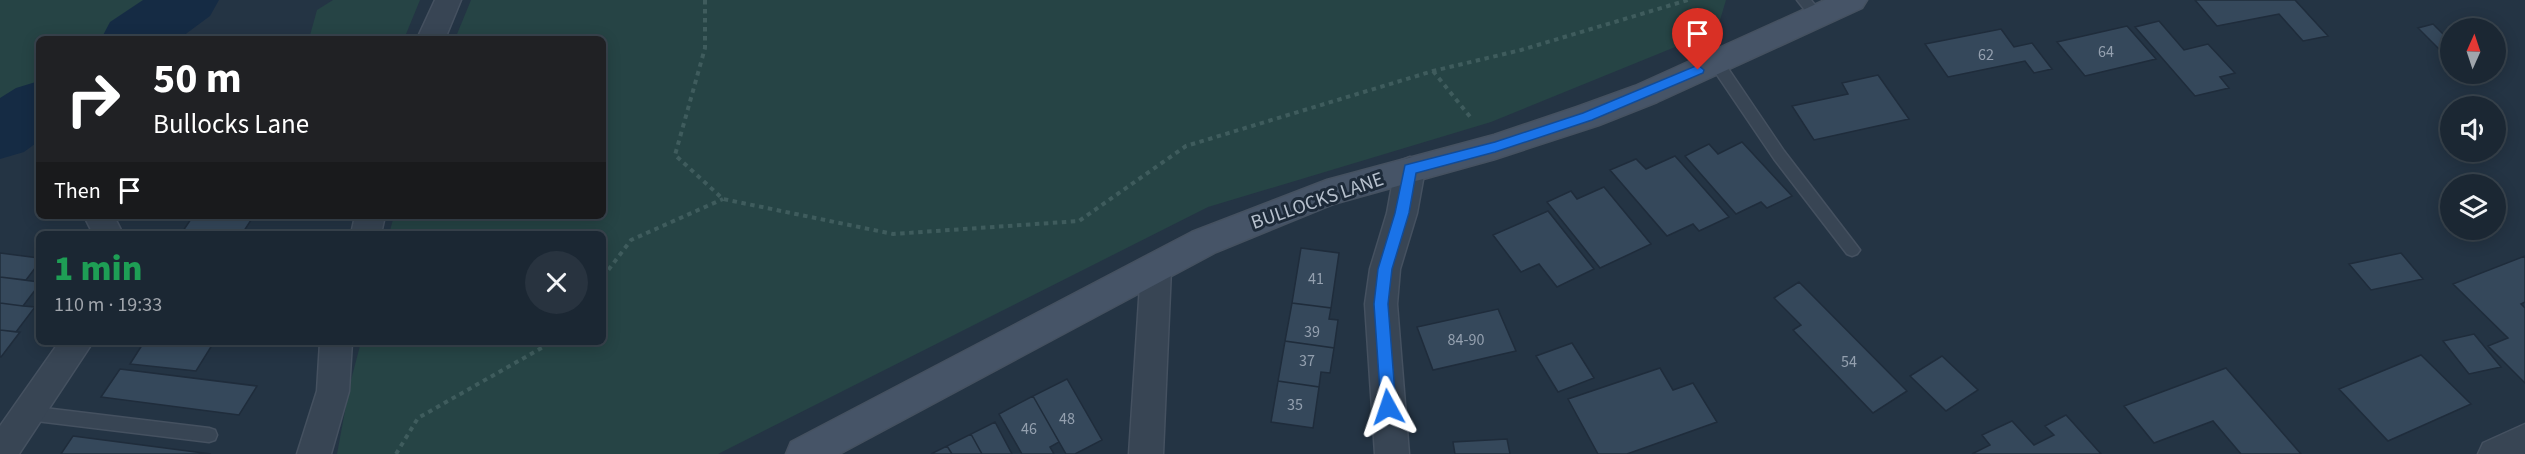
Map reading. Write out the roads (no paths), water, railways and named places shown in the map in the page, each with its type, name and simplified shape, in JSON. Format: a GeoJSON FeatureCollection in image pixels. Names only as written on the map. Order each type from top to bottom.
{"type":"FeatureCollection","features":[{"type":"Feature","properties":{"kind":"main road","name":"BULLOCKS LANE"},"geometry":{"type":"LineString","coordinates":[[804,454],[1204,242],[1327,193],[1495,147],[1588,116],[1716,62],[1810,8],[1852,0]]}},
{"type":"Feature","properties":{"kind":"street"},"geometry":{"type":"LineString","coordinates":[[431,36],[448,0]]}},
{"type":"Feature","properties":{"kind":"street"},"geometry":{"type":"LineString","coordinates":[[1392,454],[1381,304],[1385,269],[1402,213],[1410,169]]}},
{"type":"Feature","properties":{"kind":"street"},"geometry":{"type":"LineString","coordinates":[[1146,454],[1156,269]]}},
{"type":"Feature","properties":{"kind":"street"},"geometry":{"type":"LineString","coordinates":[[11,432],[75,345]]}},
{"type":"Feature","properties":{"kind":"street"},"geometry":{"type":"LineString","coordinates":[[314,454],[333,391],[336,345]]}},
{"type":"Feature","properties":{"kind":"street"},"geometry":{"type":"LineString","coordinates":[[2494,454],[2525,438]]}},
{"type":"Feature","properties":{"kind":"lane"},"geometry":{"type":"LineString","coordinates":[[1716,62],[1779,155],[1852,250]]}},
{"type":"Feature","properties":{"kind":"lane"},"geometry":{"type":"LineString","coordinates":[[11,432],[209,435]]}},
{"type":"Feature","properties":{"kind":"waterway"},"geometry":{"type":"LineString","coordinates":[[137,36],[188,0]]}},
{"type":"Feature","properties":{"kind":"waterway"},"geometry":{"type":"LineString","coordinates":[[0,133],[36,108]]}}]}
